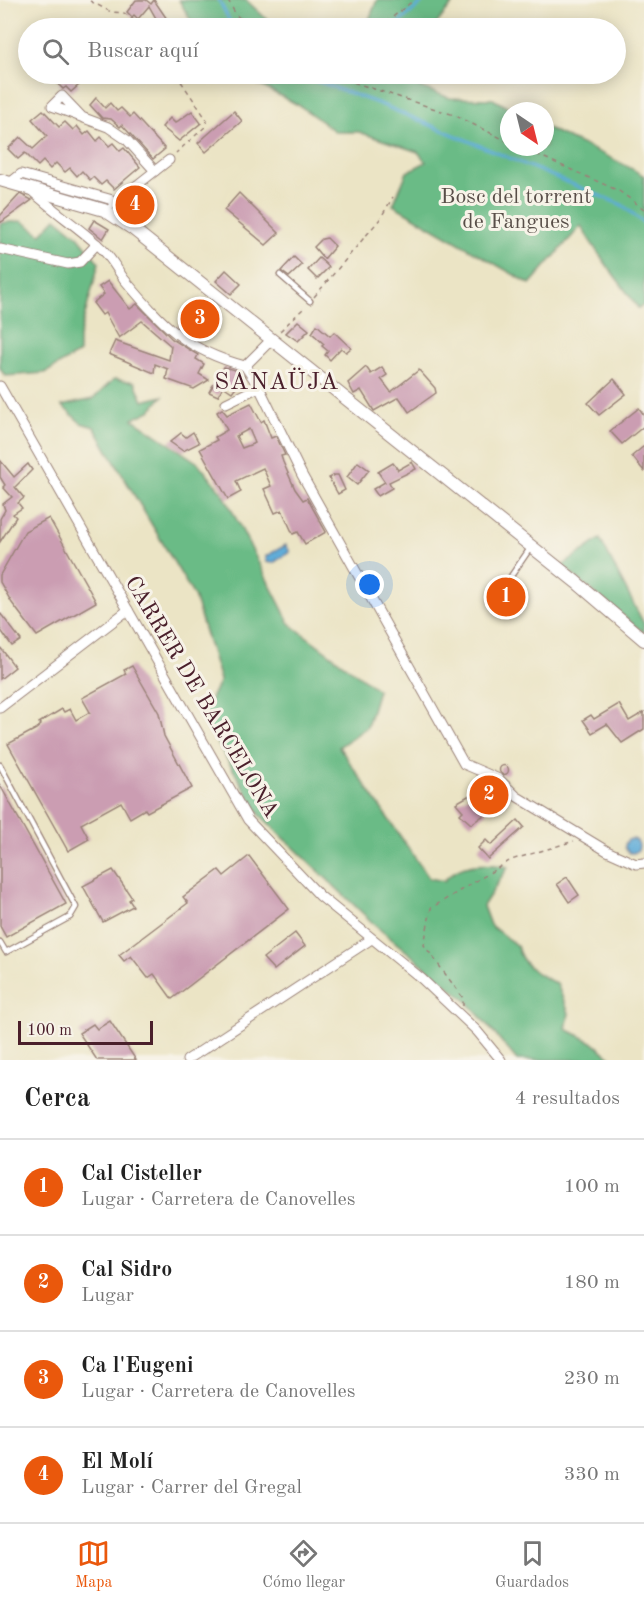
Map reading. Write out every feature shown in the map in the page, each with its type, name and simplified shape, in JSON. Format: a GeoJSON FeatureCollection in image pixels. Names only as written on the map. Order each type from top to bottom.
{"type":"FeatureCollection","features":[{"type":"Feature","properties":{"kind":"street"},"geometry":{"type":"LineString","coordinates":[[83,118],[108,127],[128,140],[155,171]]}},
{"type":"Feature","properties":{"kind":"street"},"geometry":{"type":"LineString","coordinates":[[104,210],[169,160]]}},
{"type":"Feature","properties":{"kind":"street"},"geometry":{"type":"LineString","coordinates":[[5,181],[21,174],[116,201]]}},
{"type":"Feature","properties":{"kind":"street"},"geometry":{"type":"LineString","coordinates":[[5,181],[104,210],[133,229],[644,640]]}},
{"type":"Feature","properties":{"kind":"street"},"geometry":{"type":"LineString","coordinates":[[26,186],[52,210],[97,244],[145,303],[173,333],[211,357],[245,366],[259,387],[302,475],[464,764],[499,779],[516,796],[583,837],[636,864],[644,863]]}},
{"type":"Feature","properties":{"kind":"street"},"geometry":{"type":"LineString","coordinates":[[0,249],[68,264],[80,262],[97,244]]}},
{"type":"Feature","properties":{"kind":"street"},"geometry":{"type":"LineString","coordinates":[[245,366],[271,340]]}},
{"type":"Feature","properties":{"kind":"street","name":"CARRER DE BARCELONA"},"geometry":{"type":"LineString","coordinates":[[0,386],[248,820],[320,896],[370,940],[422,979],[462,1017],[501,1060]]}},
{"type":"Feature","properties":{"kind":"street"},"geometry":{"type":"LineString","coordinates":[[226,403],[259,387]]}},
{"type":"Feature","properties":{"kind":"street"},"geometry":{"type":"LineString","coordinates":[[0,708],[128,610]]}},
{"type":"Feature","properties":{"kind":"street"},"geometry":{"type":"LineString","coordinates":[[187,1060],[370,940]]}},
{"type":"Feature","properties":{"kind":"lane"},"geometry":{"type":"LineString","coordinates":[[280,275],[310,301]]}},
{"type":"Feature","properties":{"kind":"lane"},"geometry":{"type":"LineString","coordinates":[[510,579],[531,547]]}},
{"type":"Feature","properties":{"kind":"lane"},"geometry":{"type":"LineString","coordinates":[[0,765],[76,907],[70,917],[6,952],[0,942]]}},
{"type":"Feature","properties":{"kind":"path"},"geometry":{"type":"LineString","coordinates":[[228,0],[240,18]]}},
{"type":"Feature","properties":{"kind":"path"},"geometry":{"type":"LineString","coordinates":[[392,18],[414,0]]}},
{"type":"Feature","properties":{"kind":"path"},"geometry":{"type":"LineString","coordinates":[[90,1],[111,12],[124,13],[131,18]]}},
{"type":"Feature","properties":{"kind":"path"},"geometry":{"type":"LineString","coordinates":[[169,160],[206,126],[207,120],[183,84]]}},
{"type":"Feature","properties":{"kind":"path"},"geometry":{"type":"LineString","coordinates":[[359,84],[454,115],[500,138]]}},
{"type":"Feature","properties":{"kind":"path"},"geometry":{"type":"LineString","coordinates":[[540,156],[619,191],[644,209]]}},
{"type":"Feature","properties":{"kind":"path"},"geometry":{"type":"LineString","coordinates":[[271,340],[350,256],[380,219],[393,197]]}},
{"type":"Feature","properties":{"kind":"path"},"geometry":{"type":"LineString","coordinates":[[462,1017],[463,998],[424,945],[431,908],[511,860],[526,854],[561,847],[583,837]]}},
{"type":"Feature","properties":{"kind":"green space"},"geometry":{"type":"Polygon","coordinates":[[[179,0],[246,0],[265,18],[189,18],[179,0]]]}},
{"type":"Feature","properties":{"kind":"green space"},"geometry":{"type":"Polygon","coordinates":[[[377,0],[456,0],[441,18],[370,18],[377,0]]]}},
{"type":"Feature","properties":{"kind":"green space","name":"Bosc del torrent de Fangues"},"geometry":{"type":"Polygon","coordinates":[[[257,84],[412,84],[450,98],[493,99],[500,103],[500,156],[554,156],[554,131],[632,169],[644,176],[644,305],[638,308],[581,226],[530,284],[393,205],[407,172],[426,162],[418,152],[359,132],[336,132],[300,106],[257,84]]]}},
{"type":"Feature","properties":{"kind":"green space"},"geometry":{"type":"Polygon","coordinates":[[[56,218],[78,236],[99,263],[79,337],[79,353],[45,373],[5,376],[0,368],[0,223],[22,221],[41,234],[56,218]]]}},
{"type":"Feature","properties":{"kind":"green space"},"geometry":{"type":"Polygon","coordinates":[[[114,379],[135,382],[143,401],[163,396],[150,411],[133,419],[198,463],[224,495],[290,624],[378,690],[367,727],[339,747],[429,878],[444,881],[457,870],[474,865],[508,867],[483,906],[490,925],[517,946],[522,959],[532,969],[557,984],[569,1013],[566,1029],[592,1042],[614,1060],[517,1060],[466,1000],[378,928],[260,815],[202,717],[220,680],[194,596],[94,427],[81,423],[62,406],[93,399],[114,379]]]}},
{"type":"Feature","properties":{"kind":"green space"},"geometry":{"type":"Polygon","coordinates":[[[600,539],[644,624],[644,633],[562,566],[600,539]]]}},
{"type":"Feature","properties":{"kind":"water"},"geometry":{"type":"Polygon","coordinates":[[[286,545],[290,552],[273,563],[266,562],[266,556],[286,545]]]}},
{"type":"Feature","properties":{"kind":"water"},"geometry":{"type":"Polygon","coordinates":[[[632,839],[637,841],[639,846],[637,851],[632,853],[627,851],[625,846],[627,841],[632,839]]]}},
{"type":"Feature","properties":{"kind":"building"},"geometry":{"type":"Polygon","coordinates":[[[136,0],[146,0],[151,4],[154,0],[166,18],[156,18],[149,6],[139,18],[134,15],[132,17],[127,12],[136,0]]]}},
{"type":"Feature","properties":{"kind":"building"},"geometry":{"type":"Polygon","coordinates":[[[58,84],[79,85],[71,92],[66,87],[63,89],[58,84]]]}},
{"type":"Feature","properties":{"kind":"building"},"geometry":{"type":"Polygon","coordinates":[[[96,98],[105,108],[110,103],[117,111],[121,108],[130,117],[133,114],[165,149],[153,159],[122,125],[120,127],[111,119],[102,118],[90,105],[96,98]]]}},
{"type":"Feature","properties":{"kind":"building"},"geometry":{"type":"Polygon","coordinates":[[[43,110],[59,127],[65,122],[73,130],[77,126],[84,135],[89,131],[97,141],[101,137],[109,146],[113,143],[120,151],[124,148],[140,167],[114,189],[106,181],[101,185],[93,177],[90,180],[82,171],[77,176],[70,168],[65,172],[56,163],[50,169],[43,161],[38,166],[25,153],[18,159],[8,149],[20,137],[33,149],[47,136],[32,119],[43,110]]]}},
{"type":"Feature","properties":{"kind":"building"},"geometry":{"type":"Polygon","coordinates":[[[192,111],[201,123],[179,141],[162,127],[170,118],[175,123],[192,111]]]}},
{"type":"Feature","properties":{"kind":"building"},"geometry":{"type":"Polygon","coordinates":[[[234,111],[242,121],[206,152],[198,143],[234,111]]]}},
{"type":"Feature","properties":{"kind":"building"},"geometry":{"type":"Polygon","coordinates":[[[143,189],[155,203],[134,220],[118,209],[143,189]]]}},
{"type":"Feature","properties":{"kind":"building"},"geometry":{"type":"Polygon","coordinates":[[[239,193],[279,233],[266,245],[224,210],[239,193]]]}},
{"type":"Feature","properties":{"kind":"building"},"geometry":{"type":"Polygon","coordinates":[[[20,194],[32,200],[0,223],[0,216],[20,194]]]}},
{"type":"Feature","properties":{"kind":"building"},"geometry":{"type":"Polygon","coordinates":[[[94,220],[109,229],[103,239],[89,228],[94,220]]]}},
{"type":"Feature","properties":{"kind":"building"},"geometry":{"type":"Polygon","coordinates":[[[327,238],[335,246],[324,259],[314,247],[322,239],[327,238]]]}},
{"type":"Feature","properties":{"kind":"building"},"geometry":{"type":"Polygon","coordinates":[[[294,257],[302,265],[289,277],[281,271],[294,257]]]}},
{"type":"Feature","properties":{"kind":"building"},"geometry":{"type":"Polygon","coordinates":[[[319,258],[329,267],[317,279],[308,270],[319,258]]]}},
{"type":"Feature","properties":{"kind":"building"},"geometry":{"type":"Polygon","coordinates":[[[226,270],[241,284],[231,294],[216,281],[226,270]]]}},
{"type":"Feature","properties":{"kind":"building"},"geometry":{"type":"Polygon","coordinates":[[[108,281],[130,309],[137,304],[172,339],[198,355],[196,359],[204,364],[199,374],[209,380],[194,389],[166,379],[168,369],[155,364],[154,373],[109,354],[115,341],[169,360],[171,346],[142,321],[119,338],[105,313],[102,315],[93,303],[104,294],[99,287],[108,281]]]}},
{"type":"Feature","properties":{"kind":"building"},"geometry":{"type":"Polygon","coordinates":[[[201,303],[205,307],[209,303],[215,310],[191,336],[178,326],[201,303]]]}},
{"type":"Feature","properties":{"kind":"building"},"geometry":{"type":"Polygon","coordinates":[[[298,321],[309,330],[298,341],[286,333],[298,321]]]}},
{"type":"Feature","properties":{"kind":"building"},"geometry":{"type":"Polygon","coordinates":[[[317,325],[330,336],[334,332],[351,348],[346,352],[341,348],[330,360],[325,355],[328,351],[322,346],[324,344],[312,333],[317,325]]]}},
{"type":"Feature","properties":{"kind":"building"},"geometry":{"type":"Polygon","coordinates":[[[224,367],[238,371],[244,376],[232,392],[223,386],[218,396],[209,392],[224,367]]]}},
{"type":"Feature","properties":{"kind":"building"},"geometry":{"type":"Polygon","coordinates":[[[366,367],[371,374],[382,367],[387,375],[381,379],[391,392],[419,370],[435,388],[436,393],[409,412],[399,397],[374,411],[361,390],[354,394],[348,383],[366,367]]]}},
{"type":"Feature","properties":{"kind":"building"},"geometry":{"type":"Polygon","coordinates":[[[614,379],[626,394],[599,415],[588,403],[614,379]]]}},
{"type":"Feature","properties":{"kind":"building"},"geometry":{"type":"Polygon","coordinates":[[[251,403],[261,422],[264,420],[271,438],[276,436],[285,455],[281,456],[283,462],[295,489],[303,500],[307,498],[326,532],[305,544],[298,532],[293,534],[282,510],[275,513],[264,489],[271,486],[263,468],[236,481],[241,492],[228,499],[200,449],[217,440],[215,437],[227,430],[217,412],[222,409],[227,415],[251,403]],[[249,429],[236,436],[242,448],[255,443],[249,429]]]}},
{"type":"Feature","properties":{"kind":"building"},"geometry":{"type":"Polygon","coordinates":[[[639,408],[644,415],[644,426],[622,444],[610,431],[639,408]]]}},
{"type":"Feature","properties":{"kind":"building"},"geometry":{"type":"Polygon","coordinates":[[[193,432],[199,443],[183,451],[170,442],[181,433],[186,437],[193,432]]]}},
{"type":"Feature","properties":{"kind":"building"},"geometry":{"type":"Polygon","coordinates":[[[644,446],[644,471],[632,456],[644,446]]]}},
{"type":"Feature","properties":{"kind":"building"},"geometry":{"type":"Polygon","coordinates":[[[0,460],[14,477],[28,464],[32,470],[15,487],[24,498],[18,503],[22,508],[13,514],[16,517],[0,542],[0,519],[5,510],[3,504],[12,497],[3,487],[5,485],[0,477],[0,460]]]}},
{"type":"Feature","properties":{"kind":"building"},"geometry":{"type":"Polygon","coordinates":[[[358,462],[369,470],[357,485],[347,477],[358,462]]]}},
{"type":"Feature","properties":{"kind":"building"},"geometry":{"type":"Polygon","coordinates":[[[412,462],[416,469],[389,482],[392,488],[378,496],[373,489],[385,482],[378,472],[393,463],[398,470],[412,462]]]}},
{"type":"Feature","properties":{"kind":"building"},"geometry":{"type":"Polygon","coordinates":[[[338,475],[345,490],[338,494],[329,478],[338,475]]]}},
{"type":"Feature","properties":{"kind":"building"},"geometry":{"type":"Polygon","coordinates":[[[49,518],[96,602],[37,636],[12,603],[0,582],[0,575],[25,531],[49,518]]]}},
{"type":"Feature","properties":{"kind":"building"},"geometry":{"type":"Polygon","coordinates":[[[511,585],[519,596],[502,609],[492,598],[511,585]]]}},
{"type":"Feature","properties":{"kind":"building"},"geometry":{"type":"Polygon","coordinates":[[[0,613],[21,640],[12,646],[0,629],[0,613]]]}},
{"type":"Feature","properties":{"kind":"building"},"geometry":{"type":"Polygon","coordinates":[[[0,647],[15,667],[0,679],[0,647]]]}},
{"type":"Feature","properties":{"kind":"building"},"geometry":{"type":"Polygon","coordinates":[[[132,666],[159,713],[164,736],[192,788],[147,812],[145,809],[130,818],[121,802],[81,824],[89,839],[68,851],[8,744],[36,729],[41,725],[39,723],[62,709],[64,712],[70,709],[76,720],[90,712],[82,698],[126,674],[124,670],[132,666]]]}},
{"type":"Feature","properties":{"kind":"building"},"geometry":{"type":"Polygon","coordinates":[[[619,704],[629,721],[644,712],[644,729],[622,743],[607,724],[592,733],[583,720],[591,715],[594,719],[619,704]]]}},
{"type":"Feature","properties":{"kind":"building"},"geometry":{"type":"Polygon","coordinates":[[[504,765],[509,770],[504,775],[499,770],[504,765]]]}},
{"type":"Feature","properties":{"kind":"building"},"geometry":{"type":"Polygon","coordinates":[[[491,783],[498,788],[507,801],[484,810],[487,813],[471,824],[460,814],[463,811],[456,803],[491,783]]]}},
{"type":"Feature","properties":{"kind":"building"},"geometry":{"type":"Polygon","coordinates":[[[0,785],[66,904],[6,937],[0,926],[0,785]]]}},
{"type":"Feature","properties":{"kind":"building"},"geometry":{"type":"Polygon","coordinates":[[[518,820],[524,827],[488,859],[478,848],[486,840],[491,845],[518,820]]]}},
{"type":"Feature","properties":{"kind":"building"},"geometry":{"type":"Polygon","coordinates":[[[249,856],[289,909],[172,999],[154,974],[148,978],[131,956],[124,961],[119,955],[188,903],[183,897],[219,870],[224,876],[249,856]]]}},
{"type":"Feature","properties":{"kind":"building"},"geometry":{"type":"Polygon","coordinates":[[[113,870],[132,898],[129,900],[133,906],[103,922],[83,886],[113,870]]]}},
{"type":"Feature","properties":{"kind":"building"},"geometry":{"type":"Polygon","coordinates":[[[567,877],[579,895],[569,902],[557,884],[567,877]]]}},
{"type":"Feature","properties":{"kind":"building"},"geometry":{"type":"Polygon","coordinates":[[[295,933],[305,946],[274,970],[263,958],[295,933]]]}},
{"type":"Feature","properties":{"kind":"building"},"geometry":{"type":"Polygon","coordinates":[[[110,1021],[136,1060],[97,1060],[79,1033],[93,1024],[97,1029],[110,1021]]]}},
{"type":"Feature","properties":{"kind":"waterway"},"geometry":{"type":"LineString","coordinates":[[219,0],[228,18]]}},
{"type":"Feature","properties":{"kind":"waterway"},"geometry":{"type":"LineString","coordinates":[[404,18],[425,0]]}},
{"type":"Feature","properties":{"kind":"waterway"},"geometry":{"type":"LineString","coordinates":[[325,84],[380,104],[622,205],[644,223]]}},
{"type":"Feature","properties":{"kind":"place","name":"El Molí"},"geometry":{"type":"Point","coordinates":[135,205]}},
{"type":"Feature","properties":{"kind":"place","name":"Ca l'Eugeni"},"geometry":{"type":"Point","coordinates":[200,319]}},
{"type":"Feature","properties":{"kind":"place","name":"Cal Cisteller"},"geometry":{"type":"Point","coordinates":[506,597]}},
{"type":"Feature","properties":{"kind":"place","name":"Cal Sidro"},"geometry":{"type":"Point","coordinates":[489,795]}},
{"type":"Feature","properties":{"kind":"district","name":"SANAÜJA"},"geometry":{"type":"Point","coordinates":[277,381]}}]}
